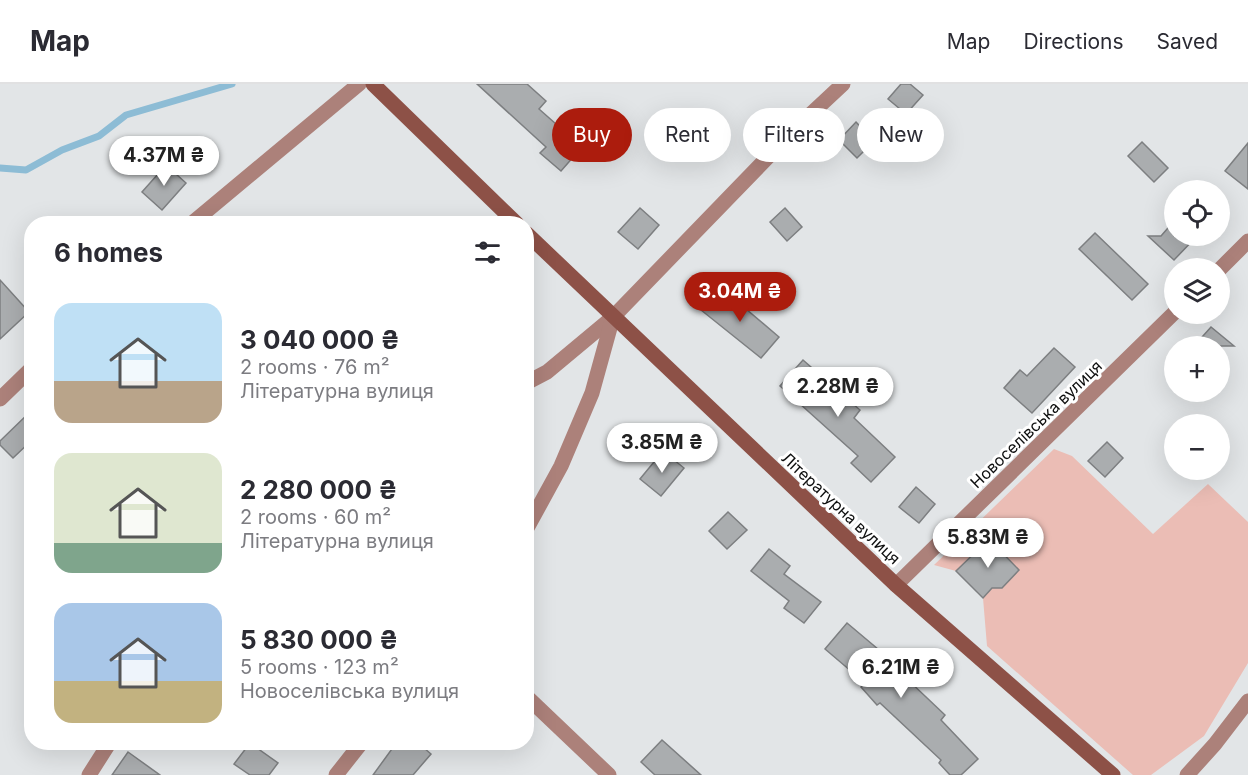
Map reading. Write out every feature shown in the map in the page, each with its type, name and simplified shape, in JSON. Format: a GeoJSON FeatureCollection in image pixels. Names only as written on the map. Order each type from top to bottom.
{"type":"FeatureCollection","features":[{"type":"Feature","properties":{"kind":"street"},"geometry":{"type":"LineString","coordinates":[[200,216],[359,84]]}},
{"type":"Feature","properties":{"kind":"street"},"geometry":{"type":"LineString","coordinates":[[373,84],[509,216]]}},
{"type":"Feature","properties":{"kind":"street"},"geometry":{"type":"LineString","coordinates":[[534,379],[547,372],[613,317],[798,126],[843,84]]}},
{"type":"Feature","properties":{"kind":"street","name":"Літературна вулиця"},"geometry":{"type":"LineString","coordinates":[[534,241],[896,585],[995,669],[1113,775]]}},
{"type":"Feature","properties":{"kind":"street"},"geometry":{"type":"LineString","coordinates":[[1230,259],[1248,241]]}},
{"type":"Feature","properties":{"kind":"street"},"geometry":{"type":"LineString","coordinates":[[534,515],[561,466],[592,393],[613,317]]}},
{"type":"Feature","properties":{"kind":"street","name":"Новоселівська вулиця"},"geometry":{"type":"LineString","coordinates":[[896,585],[1164,323]]}},
{"type":"Feature","properties":{"kind":"street"},"geometry":{"type":"LineString","coordinates":[[0,399],[24,376]]}},
{"type":"Feature","properties":{"kind":"street"},"geometry":{"type":"LineString","coordinates":[[1187,775],[1215,744],[1248,701]]}},
{"type":"Feature","properties":{"kind":"street"},"geometry":{"type":"LineString","coordinates":[[534,704],[609,775]]}},
{"type":"Feature","properties":{"kind":"street"},"geometry":{"type":"LineString","coordinates":[[89,775],[105,750]]}},
{"type":"Feature","properties":{"kind":"street"},"geometry":{"type":"LineString","coordinates":[[336,775],[356,750]]}},
{"type":"Feature","properties":{"kind":"shaded area"},"geometry":{"type":"Polygon","coordinates":[[[1054,449],[1072,456],[1153,534],[1208,484],[1248,522],[1248,663],[1204,736],[1151,775],[1133,775],[987,646],[983,598],[992,588],[1002,588],[1019,570],[989,540],[956,571],[934,565],[1054,449]]]}},
{"type":"Feature","properties":{"kind":"building"},"geometry":{"type":"Polygon","coordinates":[[[477,84],[527,84],[546,101],[539,109],[552,120],[552,162],[569,162],[561,171],[540,153],[546,147],[477,84]]]}},
{"type":"Feature","properties":{"kind":"building"},"geometry":{"type":"Polygon","coordinates":[[[901,84],[910,84],[923,95],[911,108],[899,108],[888,99],[901,84]]]}},
{"type":"Feature","properties":{"kind":"building"},"geometry":{"type":"Polygon","coordinates":[[[856,122],[857,158],[845,146],[845,134],[856,122]]]}},
{"type":"Feature","properties":{"kind":"building"},"geometry":{"type":"Polygon","coordinates":[[[1142,142],[1168,168],[1154,182],[1128,156],[1142,142]]]}},
{"type":"Feature","properties":{"kind":"building"},"geometry":{"type":"Polygon","coordinates":[[[1248,143],[1248,189],[1225,171],[1248,143]]]}},
{"type":"Feature","properties":{"kind":"building"},"geometry":{"type":"Polygon","coordinates":[[[166,165],[186,183],[162,210],[142,192],[166,165]]]}},
{"type":"Feature","properties":{"kind":"building"},"geometry":{"type":"Polygon","coordinates":[[[640,208],[659,225],[638,249],[618,232],[640,208]]]}},
{"type":"Feature","properties":{"kind":"building"},"geometry":{"type":"Polygon","coordinates":[[[785,208],[802,227],[787,241],[770,222],[785,208]]]}},
{"type":"Feature","properties":{"kind":"building"},"geometry":{"type":"Polygon","coordinates":[[[1095,233],[1148,284],[1132,300],[1079,249],[1095,233]]]}},
{"type":"Feature","properties":{"kind":"building"},"geometry":{"type":"Polygon","coordinates":[[[1164,233],[1164,246],[1187,246],[1176,258],[1172,258],[1148,236],[1161,236],[1164,233]]]}},
{"type":"Feature","properties":{"kind":"building"},"geometry":{"type":"Polygon","coordinates":[[[0,280],[24,306],[24,317],[0,339],[0,280]]]}},
{"type":"Feature","properties":{"kind":"building"},"geometry":{"type":"Polygon","coordinates":[[[720,287],[779,337],[761,358],[701,310],[720,287]]]}},
{"type":"Feature","properties":{"kind":"building"},"geometry":{"type":"Polygon","coordinates":[[[1211,327],[1222,336],[1203,336],[1211,327]]]}},
{"type":"Feature","properties":{"kind":"building"},"geometry":{"type":"Polygon","coordinates":[[[1054,348],[1075,367],[1032,413],[1004,388],[1020,370],[1027,376],[1054,348]]]}},
{"type":"Feature","properties":{"kind":"building"},"geometry":{"type":"Polygon","coordinates":[[[803,360],[860,410],[854,418],[895,457],[871,482],[851,463],[858,456],[780,386],[803,360]]]}},
{"type":"Feature","properties":{"kind":"building"},"geometry":{"type":"Polygon","coordinates":[[[24,418],[24,448],[13,458],[0,445],[0,441],[24,418]]]}},
{"type":"Feature","properties":{"kind":"building"},"geometry":{"type":"Polygon","coordinates":[[[1107,442],[1123,458],[1105,477],[1088,461],[1107,442]]]}},
{"type":"Feature","properties":{"kind":"building"},"geometry":{"type":"Polygon","coordinates":[[[663,451],[684,468],[661,496],[640,479],[663,451]]]}},
{"type":"Feature","properties":{"kind":"building"},"geometry":{"type":"Polygon","coordinates":[[[916,487],[935,504],[919,523],[899,507],[916,487]]]}},
{"type":"Feature","properties":{"kind":"building"},"geometry":{"type":"Polygon","coordinates":[[[728,512],[747,530],[727,549],[709,531],[728,512]]]}},
{"type":"Feature","properties":{"kind":"building"},"geometry":{"type":"Polygon","coordinates":[[[989,539],[1019,570],[1002,588],[992,588],[983,598],[956,571],[989,539]]]}},
{"type":"Feature","properties":{"kind":"building"},"geometry":{"type":"Polygon","coordinates":[[[769,549],[790,566],[784,574],[821,602],[804,623],[784,608],[789,601],[751,571],[769,549]]]}},
{"type":"Feature","properties":{"kind":"building"},"geometry":{"type":"Polygon","coordinates":[[[847,623],[885,655],[945,715],[941,720],[978,759],[961,775],[950,775],[939,763],[941,760],[880,703],[877,705],[861,687],[865,683],[825,649],[847,623]]]}},
{"type":"Feature","properties":{"kind":"building"},"geometry":{"type":"Polygon","coordinates":[[[662,740],[701,775],[655,775],[641,762],[662,740]]]}},
{"type":"Feature","properties":{"kind":"building"},"geometry":{"type":"Polygon","coordinates":[[[245,750],[260,750],[278,763],[269,775],[250,775],[234,764],[245,750]]]}},
{"type":"Feature","properties":{"kind":"building"},"geometry":{"type":"Polygon","coordinates":[[[391,750],[426,750],[431,754],[413,775],[373,775],[391,750]]]}},
{"type":"Feature","properties":{"kind":"building"},"geometry":{"type":"Polygon","coordinates":[[[128,752],[160,775],[112,775],[128,752]]]}},
{"type":"Feature","properties":{"kind":"waterway"},"geometry":{"type":"LineString","coordinates":[[0,168],[26,170],[62,150],[99,136],[126,115],[232,84]]}}]}
